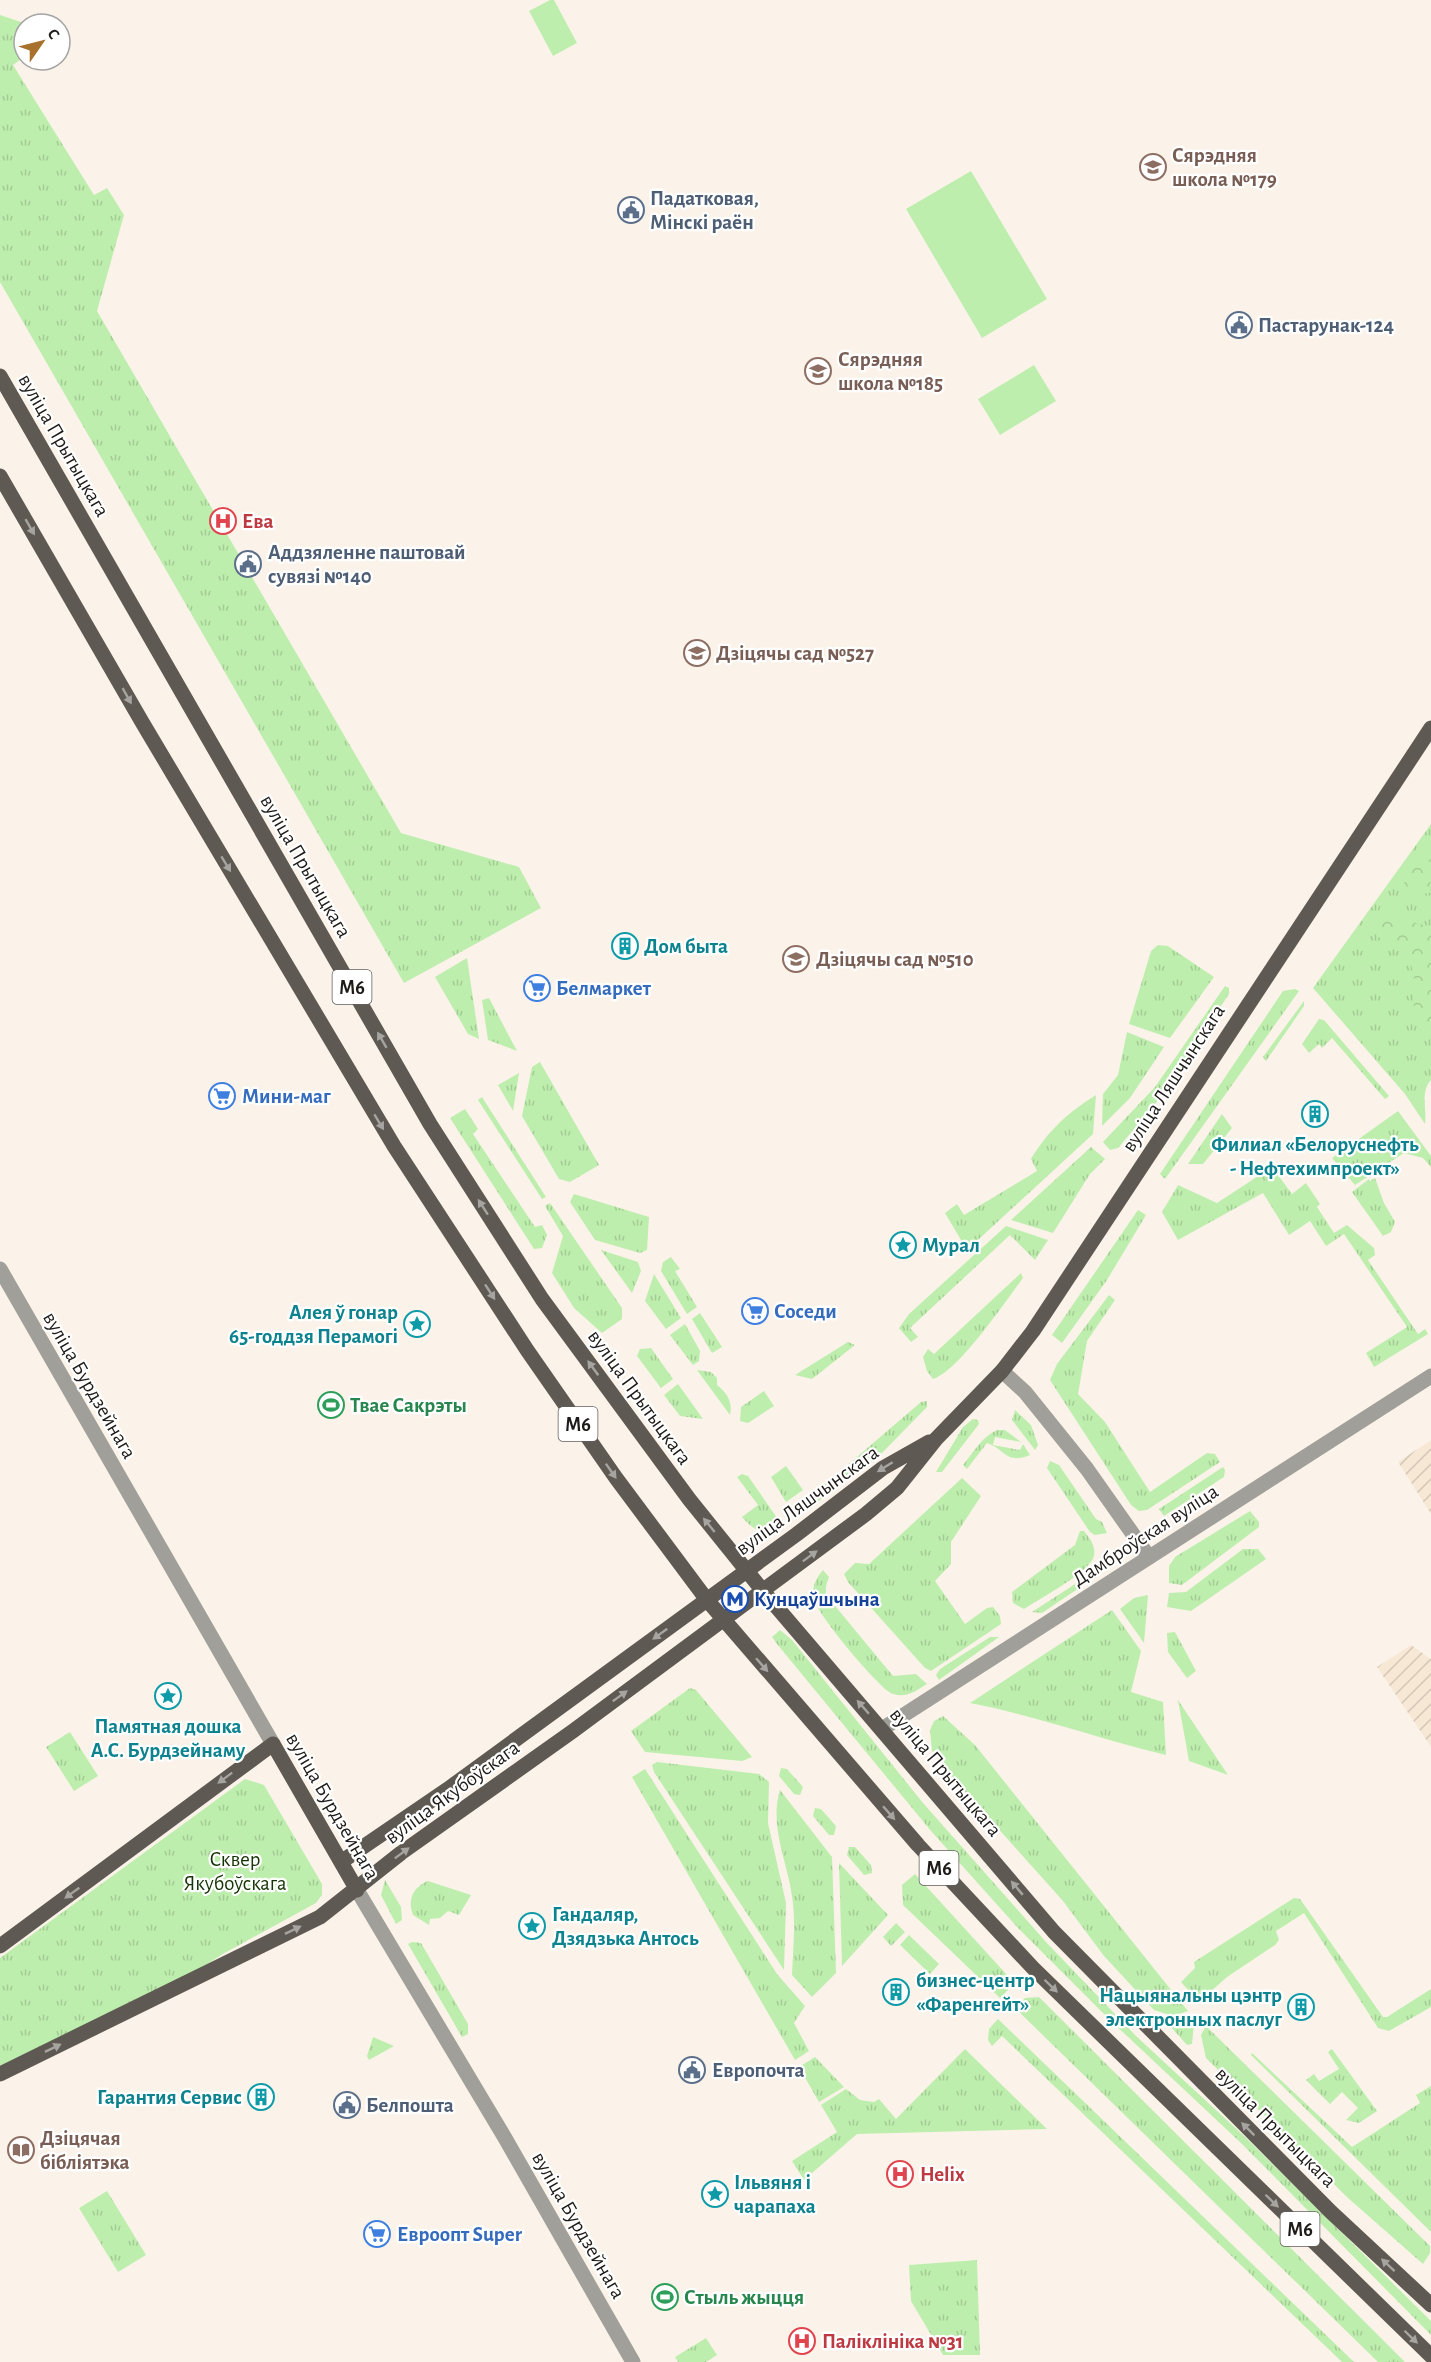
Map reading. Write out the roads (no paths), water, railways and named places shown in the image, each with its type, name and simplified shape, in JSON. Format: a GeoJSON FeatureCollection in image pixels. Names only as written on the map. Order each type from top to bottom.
{"type":"FeatureCollection","features":[{"type":"Feature","properties":{"kind":"main road","name":"вуліца Прытыцкага"},"geometry":{"type":"LineString","coordinates":[[0,376],[430,1124],[542,1299],[689,1499],[763,1592],[1054,1932],[1314,2195],[1431,2305]]}},
{"type":"Feature","properties":{"kind":"main road","name":"М6"},"geometry":{"type":"LineString","coordinates":[[0,476],[142,722],[394,1146],[534,1360],[616,1478],[707,1600],[918,1845],[1025,1960],[1431,2356]]}},
{"type":"Feature","properties":{"kind":"main road","name":"вуліца Ляшчынскага"},"geometry":{"type":"LineString","coordinates":[[724,1621],[897,1488],[936,1439],[1002,1371],[1033,1331],[1431,728]]}},
{"type":"Feature","properties":{"kind":"main road","name":"вуліца Ляшчынскага"},"geometry":{"type":"LineString","coordinates":[[707,1600],[883,1468],[936,1439]]}},
{"type":"Feature","properties":{"kind":"main road","name":"вуліца Якубоўскага"},"geometry":{"type":"LineString","coordinates":[[341,1862],[387,1832],[707,1600]]}},
{"type":"Feature","properties":{"kind":"main road","name":"вуліца Якубоўскага"},"geometry":{"type":"LineString","coordinates":[[0,2074],[320,1917],[401,1853],[724,1621]]}},
{"type":"Feature","properties":{"kind":"main road","name":"вуліца Бурдзейнага"},"geometry":{"type":"LineString","coordinates":[[273,1744],[357,1890]]}},
{"type":"Feature","properties":{"kind":"main road"},"geometry":{"type":"LineString","coordinates":[[0,1946],[273,1744]]}},
{"type":"Feature","properties":{"kind":"street","name":"вуліца Бурдзейнага"},"geometry":{"type":"LineString","coordinates":[[0,1269],[273,1744]]}},
{"type":"Feature","properties":{"kind":"street"},"geometry":{"type":"LineString","coordinates":[[1002,1371],[1025,1392],[1087,1469],[1149,1557]]}},
{"type":"Feature","properties":{"kind":"street","name":"Дамброўская вуліца"},"geometry":{"type":"LineString","coordinates":[[882,1729],[1431,1376]]}},
{"type":"Feature","properties":{"kind":"street","name":"вуліца Бурдзейнага"},"geometry":{"type":"LineString","coordinates":[[357,1890],[505,2138],[633,2362]]}},
{"type":"Feature","properties":{"kind":"place","name":"Сярэдняя школа №179"},"geometry":{"type":"Point","coordinates":[1153,167]}},
{"type":"Feature","properties":{"kind":"place","name":"Падатковая, Мінскі раён"},"geometry":{"type":"Point","coordinates":[631,210]}},
{"type":"Feature","properties":{"kind":"place","name":"Пастарунак-124"},"geometry":{"type":"Point","coordinates":[1239,325]}},
{"type":"Feature","properties":{"kind":"place","name":"Сярэдняя школа №185"},"geometry":{"type":"Point","coordinates":[818,371]}},
{"type":"Feature","properties":{"kind":"place","name":"Ева"},"geometry":{"type":"Point","coordinates":[223,521]}},
{"type":"Feature","properties":{"kind":"place","name":"Аддзяленне паштовай сувязі №140"},"geometry":{"type":"Point","coordinates":[248,564]}},
{"type":"Feature","properties":{"kind":"place","name":"Дзіцячы сад №527"},"geometry":{"type":"Point","coordinates":[697,653]}},
{"type":"Feature","properties":{"kind":"place","name":"Дом быта"},"geometry":{"type":"Point","coordinates":[625,946]}},
{"type":"Feature","properties":{"kind":"place","name":"Дзіцячы сад №510"},"geometry":{"type":"Point","coordinates":[796,959]}},
{"type":"Feature","properties":{"kind":"place","name":"Белмаркет"},"geometry":{"type":"Point","coordinates":[537,988]}},
{"type":"Feature","properties":{"kind":"place","name":"Мини-маг"},"geometry":{"type":"Point","coordinates":[222,1096]}},
{"type":"Feature","properties":{"kind":"place","name":"Филиал «Белоруснефть - Нефтехимпроект»"},"geometry":{"type":"Point","coordinates":[1315,1114]}},
{"type":"Feature","properties":{"kind":"place","name":"Мурал"},"geometry":{"type":"Point","coordinates":[903,1245]}},
{"type":"Feature","properties":{"kind":"place","name":"Соседи"},"geometry":{"type":"Point","coordinates":[755,1311]}},
{"type":"Feature","properties":{"kind":"place","name":"Алея ў гонар 65-годдзя Перамогі"},"geometry":{"type":"Point","coordinates":[417,1324]}},
{"type":"Feature","properties":{"kind":"place","name":"Твае Сакрэты"},"geometry":{"type":"Point","coordinates":[331,1405]}},
{"type":"Feature","properties":{"kind":"place","name":"Кунцаўшчына"},"geometry":{"type":"Point","coordinates":[735,1599]}},
{"type":"Feature","properties":{"kind":"place","name":"Памятная дошка А.С. Бурдзейнаму"},"geometry":{"type":"Point","coordinates":[168,1696]}},
{"type":"Feature","properties":{"kind":"place","name":"Гандаляр, Дзядзька Антось"},"geometry":{"type":"Point","coordinates":[532,1926]}},
{"type":"Feature","properties":{"kind":"place","name":"бизнес-центр «Фаренгейт»"},"geometry":{"type":"Point","coordinates":[896,1992]}},
{"type":"Feature","properties":{"kind":"place","name":"Нацыянальны цэнтр электронных паслуг"},"geometry":{"type":"Point","coordinates":[1301,2007]}},
{"type":"Feature","properties":{"kind":"place","name":"Европочта"},"geometry":{"type":"Point","coordinates":[692,2070]}},
{"type":"Feature","properties":{"kind":"place","name":"Гарантия Сервис"},"geometry":{"type":"Point","coordinates":[261,2097]}},
{"type":"Feature","properties":{"kind":"place","name":"Белпошта"},"geometry":{"type":"Point","coordinates":[347,2105]}},
{"type":"Feature","properties":{"kind":"place","name":"Дзіцячая бібліятэка"},"geometry":{"type":"Point","coordinates":[21,2150]}},
{"type":"Feature","properties":{"kind":"place","name":"Helix"},"geometry":{"type":"Point","coordinates":[900,2174]}},
{"type":"Feature","properties":{"kind":"place","name":"Ільвяня і чарапаха"},"geometry":{"type":"Point","coordinates":[715,2194]}},
{"type":"Feature","properties":{"kind":"place","name":"Евроопт Super"},"geometry":{"type":"Point","coordinates":[377,2234]}},
{"type":"Feature","properties":{"kind":"place","name":"Стыль жыцця"},"geometry":{"type":"Point","coordinates":[665,2297]}},
{"type":"Feature","properties":{"kind":"place","name":"Паліклініка №31"},"geometry":{"type":"Point","coordinates":[802,2341]}},
{"type":"Feature","properties":{"kind":"park label","name":"Сквер Якубоўскага"},"geometry":{"type":"Point","coordinates":[235,1871]}}]}
